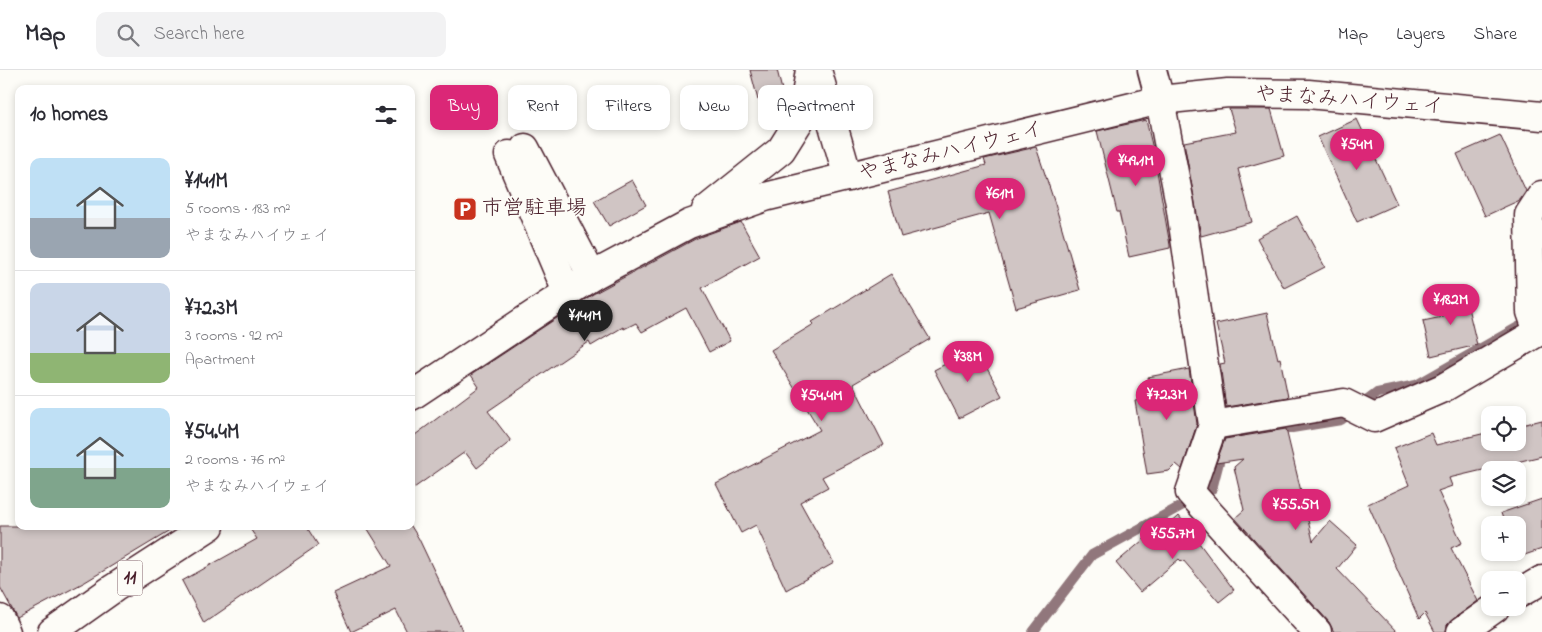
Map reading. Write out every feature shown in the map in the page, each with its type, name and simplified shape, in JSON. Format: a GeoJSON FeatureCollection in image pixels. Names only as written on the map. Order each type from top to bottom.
{"type":"FeatureCollection","features":[{"type":"Feature","properties":{"kind":"main road"},"geometry":{"type":"LineString","coordinates":[[689,224],[781,150],[803,115],[810,70]]}},
{"type":"Feature","properties":{"kind":"main road"},"geometry":{"type":"LineString","coordinates":[[817,70],[848,177]]}},
{"type":"Feature","properties":{"kind":"main road"},"geometry":{"type":"LineString","coordinates":[[1152,70],[1160,100],[1180,204],[1213,425],[1190,492],[1317,632]]}},
{"type":"Feature","properties":{"kind":"main road","name":"やまなみハイウェイ"},"geometry":{"type":"LineString","coordinates":[[415,393],[592,276],[689,224],[765,197],[1160,100],[1228,93],[1308,94],[1542,116]]}},
{"type":"Feature","properties":{"kind":"main road"},"geometry":{"type":"LineString","coordinates":[[567,292],[517,151],[592,276]]}},
{"type":"Feature","properties":{"kind":"main road"},"geometry":{"type":"LineString","coordinates":[[1213,425],[1344,403],[1374,418],[1443,388],[1540,332],[1531,312],[1529,215],[1542,195]]}},
{"type":"Feature","properties":{"kind":"main road","name":"11"},"geometry":{"type":"LineString","coordinates":[[52,632],[114,588],[204,530]]}},
{"type":"Feature","properties":{"kind":"main road"},"geometry":{"type":"LineString","coordinates":[[1526,589],[1542,580]]}},
{"type":"Feature","properties":{"kind":"main road"},"geometry":{"type":"LineString","coordinates":[[1461,632],[1484,616]]}},
{"type":"Feature","properties":{"kind":"main road"},"geometry":{"type":"LineString","coordinates":[[0,619],[6,632]]}},
{"type":"Feature","properties":{"kind":"building"},"geometry":{"type":"Polygon","coordinates":[[[750,70],[777,70],[781,85],[758,85],[758,100],[750,70]]]}},
{"type":"Feature","properties":{"kind":"building"},"geometry":{"type":"Polygon","coordinates":[[[1229,109],[1271,109],[1284,156],[1238,169],[1252,222],[1201,236],[1184,142],[1236,132],[1229,109]]]}},
{"type":"Feature","properties":{"kind":"building"},"geometry":{"type":"Polygon","coordinates":[[[1357,119],[1397,204],[1357,222],[1318,137],[1357,119]]]}},
{"type":"Feature","properties":{"kind":"building"},"geometry":{"type":"Polygon","coordinates":[[[1146,120],[1153,149],[1170,248],[1129,257],[1097,131],[1146,120]]]}},
{"type":"Feature","properties":{"kind":"building"},"geometry":{"type":"Polygon","coordinates":[[[1500,135],[1526,191],[1520,200],[1485,216],[1457,154],[1500,135]]]}},
{"type":"Feature","properties":{"kind":"building"},"geometry":{"type":"Polygon","coordinates":[[[1036,147],[1080,290],[1016,308],[989,213],[901,237],[888,192],[986,165],[984,159],[1036,147]]]}},
{"type":"Feature","properties":{"kind":"building"},"geometry":{"type":"Polygon","coordinates":[[[632,180],[646,205],[609,226],[594,201],[632,180]]]}},
{"type":"Feature","properties":{"kind":"building"},"geometry":{"type":"Polygon","coordinates":[[[1297,216],[1325,267],[1284,288],[1257,238],[1297,216]]]}},
{"type":"Feature","properties":{"kind":"building"},"geometry":{"type":"Polygon","coordinates":[[[741,222],[760,256],[702,288],[730,341],[709,352],[686,308],[642,332],[636,323],[624,329],[623,327],[591,346],[589,342],[488,411],[511,441],[477,468],[465,452],[415,487],[415,435],[479,387],[471,375],[593,294],[697,238],[741,222]]]}},
{"type":"Feature","properties":{"kind":"building"},"geometry":{"type":"Polygon","coordinates":[[[891,274],[930,339],[853,384],[884,445],[822,477],[828,487],[800,502],[834,563],[786,590],[756,525],[741,533],[716,484],[820,430],[771,350],[814,324],[812,322],[891,274]]]}},
{"type":"Feature","properties":{"kind":"building"},"geometry":{"type":"Polygon","coordinates":[[[1464,291],[1477,345],[1431,356],[1423,321],[1442,317],[1438,297],[1464,291]]]}},
{"type":"Feature","properties":{"kind":"building"},"geometry":{"type":"Polygon","coordinates":[[[1267,313],[1278,359],[1280,358],[1288,397],[1226,407],[1220,364],[1225,363],[1216,324],[1267,313]]]}},
{"type":"Feature","properties":{"kind":"building"},"geometry":{"type":"Polygon","coordinates":[[[976,348],[1002,396],[959,418],[934,370],[976,348]]]}},
{"type":"Feature","properties":{"kind":"building"},"geometry":{"type":"Polygon","coordinates":[[[1189,369],[1197,424],[1182,469],[1176,464],[1169,471],[1147,474],[1135,401],[1152,399],[1148,377],[1189,369]]]}},
{"type":"Feature","properties":{"kind":"building"},"geometry":{"type":"Polygon","coordinates":[[[1542,420],[1542,456],[1521,461],[1481,461],[1481,470],[1449,478],[1452,486],[1438,491],[1462,543],[1451,548],[1478,601],[1452,620],[1447,625],[1446,632],[1435,632],[1425,613],[1419,619],[1368,504],[1409,485],[1394,448],[1431,433],[1436,445],[1481,434],[1481,451],[1526,451],[1526,424],[1542,420]]]}},
{"type":"Feature","properties":{"kind":"building"},"geometry":{"type":"Polygon","coordinates":[[[1286,429],[1313,541],[1330,521],[1357,545],[1337,569],[1397,632],[1334,632],[1329,622],[1235,518],[1244,510],[1234,467],[1243,459],[1216,463],[1225,439],[1286,429]]]}},
{"type":"Feature","properties":{"kind":"building"},"geometry":{"type":"Polygon","coordinates":[[[1542,499],[1542,549],[1526,555],[1526,516],[1502,516],[1501,513],[1542,499]]]}},
{"type":"Feature","properties":{"kind":"building"},"geometry":{"type":"Polygon","coordinates":[[[1179,516],[1234,590],[1219,602],[1183,560],[1182,562],[1179,559],[1140,592],[1116,563],[1149,535],[1153,540],[1179,516]]]}},
{"type":"Feature","properties":{"kind":"building"},"geometry":{"type":"Polygon","coordinates":[[[0,526],[15,526],[15,530],[171,530],[85,582],[17,618],[0,587],[0,526]]]}},
{"type":"Feature","properties":{"kind":"building"},"geometry":{"type":"Polygon","coordinates":[[[251,530],[309,530],[318,545],[204,623],[182,581],[257,539],[251,530]]]}},
{"type":"Feature","properties":{"kind":"building"},"geometry":{"type":"Polygon","coordinates":[[[368,530],[413,530],[463,632],[407,632],[396,610],[351,632],[333,593],[391,566],[368,530]]]}},
{"type":"Feature","properties":{"kind":"waterway"},"geometry":{"type":"LineString","coordinates":[[1033,632],[1092,555],[1212,489],[1225,439],[1341,420],[1377,393],[1416,385],[1518,327],[1533,322]]}},
{"type":"Feature","properties":{"kind":"place","name":"市営駐車場"},"geometry":{"type":"Point","coordinates":[465,209]}}]}
